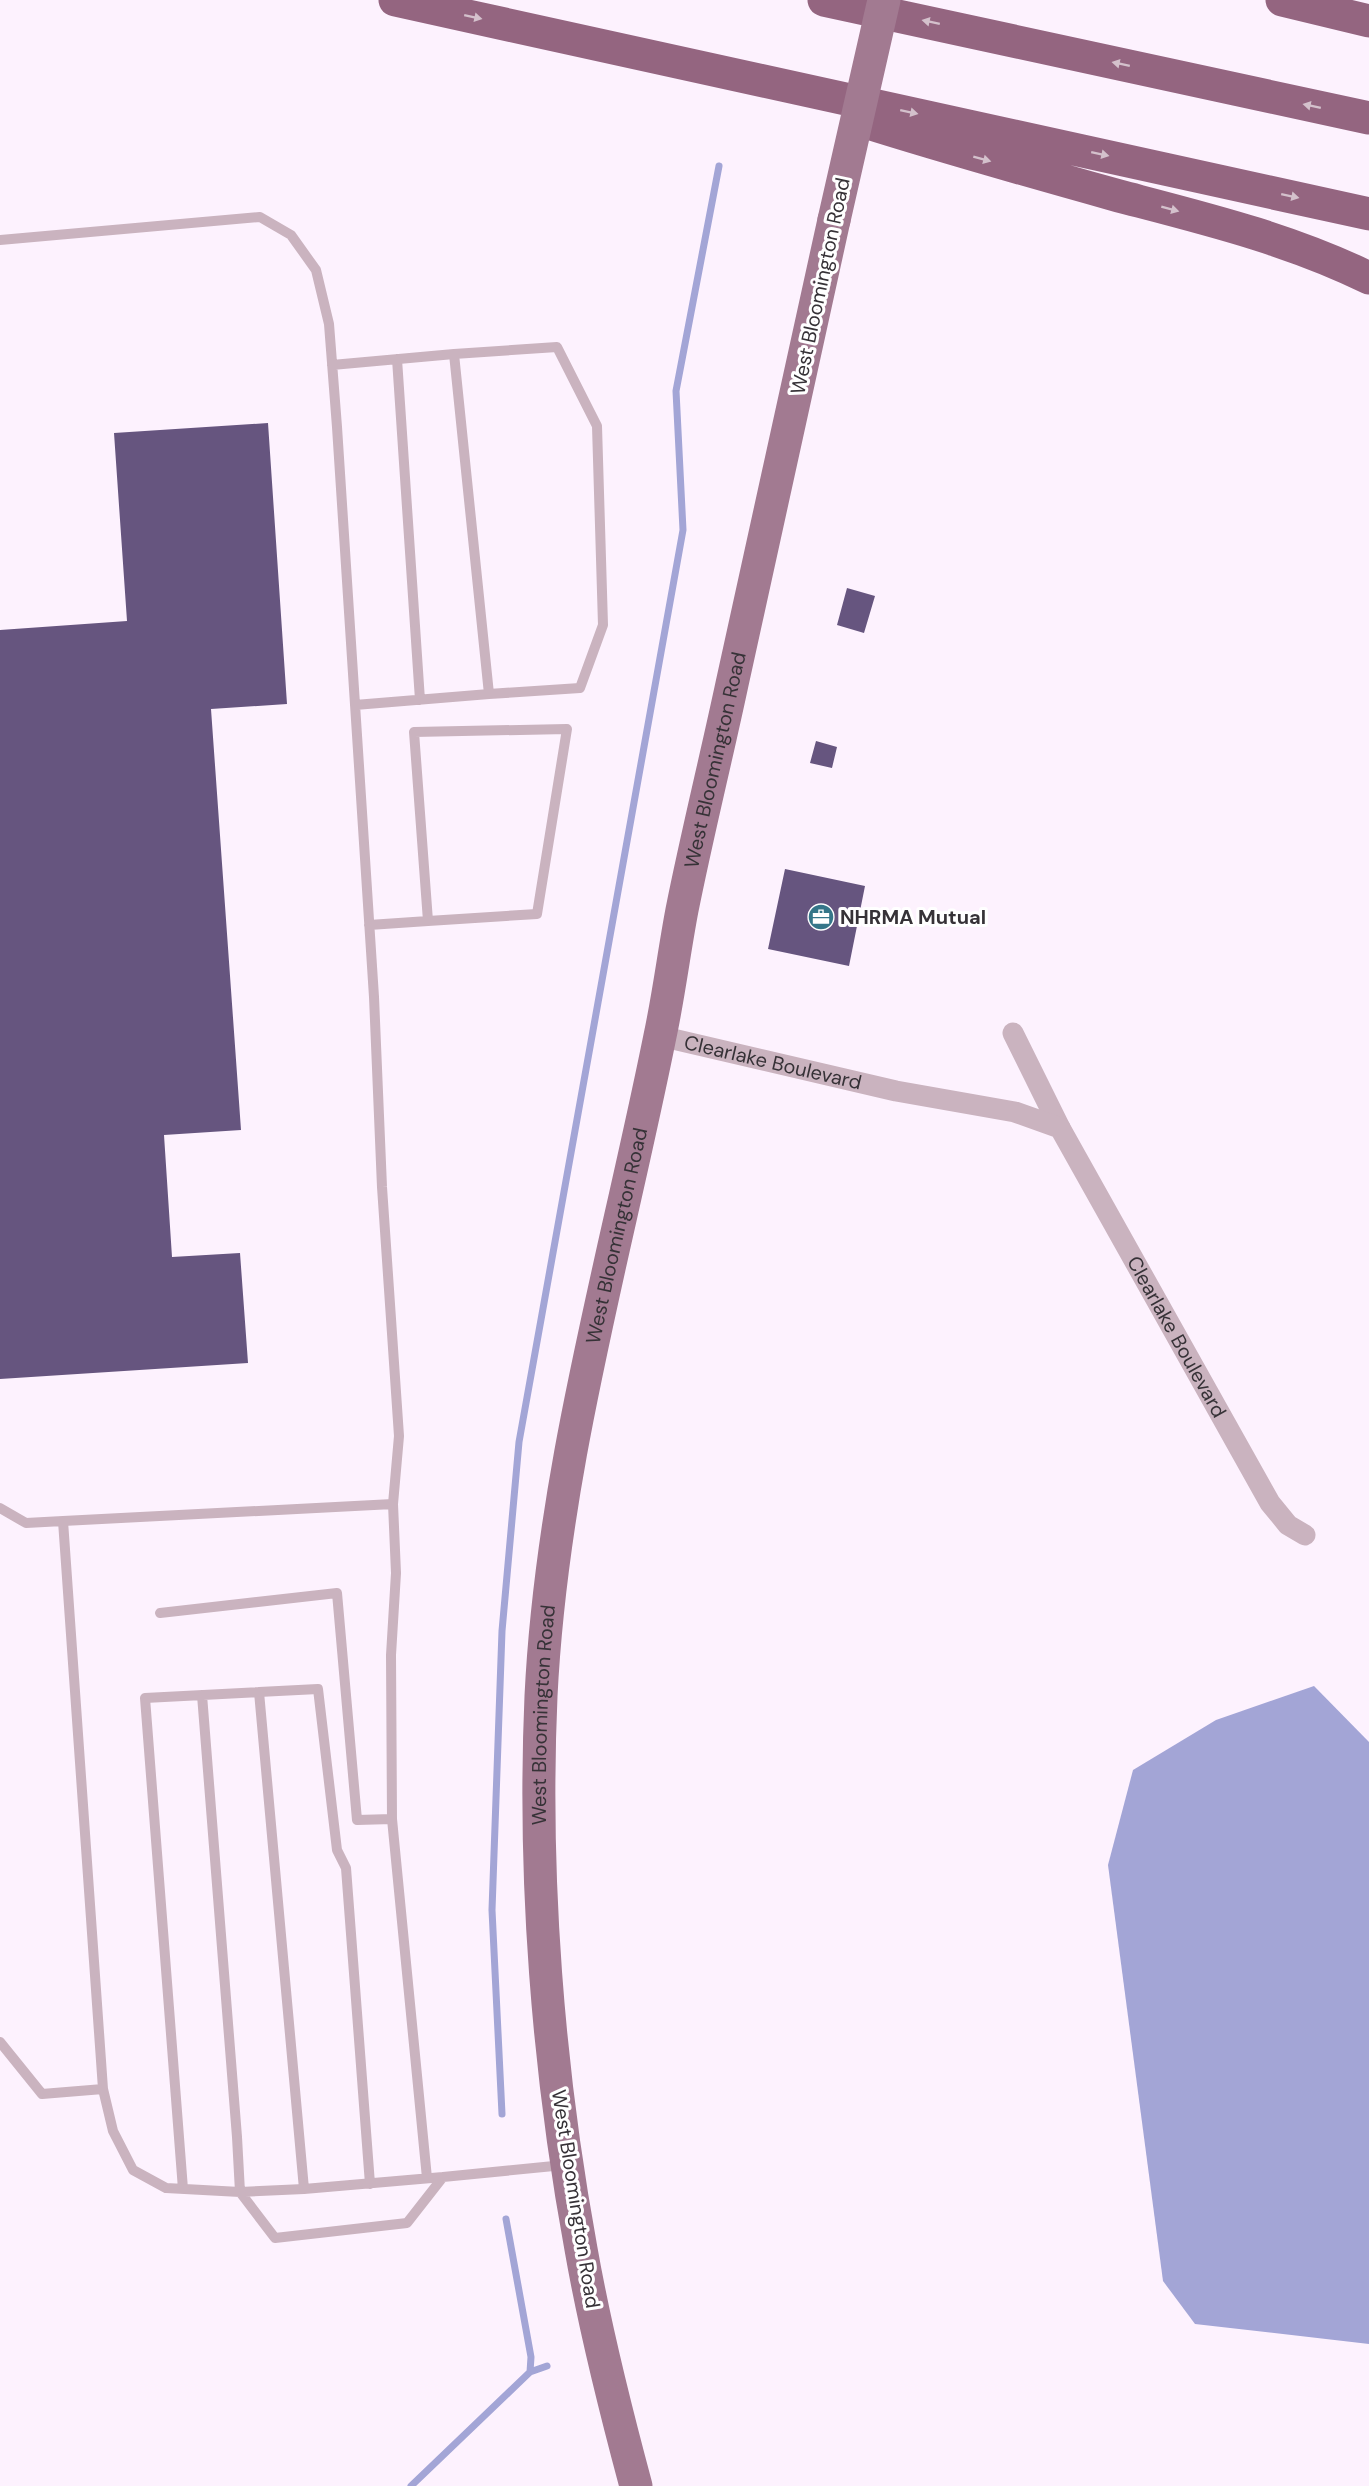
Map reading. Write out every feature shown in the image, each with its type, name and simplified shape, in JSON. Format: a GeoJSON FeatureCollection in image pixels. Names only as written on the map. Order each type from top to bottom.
{"type":"FeatureCollection","features":[{"type":"Feature","properties":{"kind":"highway"},"geometry":{"type":"LineString","coordinates":[[395,0],[1369,214]]}},
{"type":"Feature","properties":{"kind":"highway"},"geometry":{"type":"LineString","coordinates":[[824,0],[1369,118]]}},
{"type":"Feature","properties":{"kind":"highway"},"geometry":{"type":"LineString","coordinates":[[1282,0],[1369,21]]}},
{"type":"Feature","properties":{"kind":"highway"},"geometry":{"type":"LineString","coordinates":[[645,54],[966,154],[1191,215],[1287,244],[1344,265],[1369,278]]}},
{"type":"Feature","properties":{"kind":"main road","name":"West Bloomington Road"},"geometry":{"type":"LineString","coordinates":[[636,2486],[596,2325],[567,2164],[551,2033],[542,1905],[540,1794],[541,1699],[547,1604],[585,1377],[660,1036],[682,911],[884,0]]}},
{"type":"Feature","properties":{"kind":"street","name":"Clearlake Boulevard"},"geometry":{"type":"LineString","coordinates":[[1013,1033],[1035,1082],[1060,1128],[1270,1503],[1288,1525],[1305,1535]]}},
{"type":"Feature","properties":{"kind":"street","name":"Clearlake Boulevard"},"geometry":{"type":"LineString","coordinates":[[660,1036],[896,1091],[1015,1112],[1060,1128]]}},
{"type":"Feature","properties":{"kind":"lane"},"geometry":{"type":"LineString","coordinates":[[0,240],[260,217],[291,235],[316,270],[328,324],[355,705],[382,1187],[399,1436],[393,1504],[396,1573],[391,1655],[392,1819],[427,2178]]}},
{"type":"Feature","properties":{"kind":"lane"},"geometry":{"type":"LineString","coordinates":[[332,365],[557,347],[597,426],[603,625],[580,688],[355,705]]}},
{"type":"Feature","properties":{"kind":"lane"},"geometry":{"type":"LineString","coordinates":[[454,354],[489,694]]}},
{"type":"Feature","properties":{"kind":"lane"},"geometry":{"type":"LineString","coordinates":[[397,359],[420,700]]}},
{"type":"Feature","properties":{"kind":"lane"},"geometry":{"type":"LineString","coordinates":[[369,925],[537,914],[567,729],[414,732],[428,921]]}},
{"type":"Feature","properties":{"kind":"lane"},"geometry":{"type":"LineString","coordinates":[[0,1508],[26,1523],[393,1504]]}},
{"type":"Feature","properties":{"kind":"lane"},"geometry":{"type":"LineString","coordinates":[[63,1521],[103,2090],[113,2131],[133,2170],[166,2188],[240,2192],[304,2190],[567,2164]]}},
{"type":"Feature","properties":{"kind":"lane"},"geometry":{"type":"LineString","coordinates":[[160,1613],[337,1593],[357,1820],[392,1819]]}},
{"type":"Feature","properties":{"kind":"lane"},"geometry":{"type":"LineString","coordinates":[[183,2189],[145,1698],[318,1689],[337,1850],[346,1868],[370,2184]]}},
{"type":"Feature","properties":{"kind":"lane"},"geometry":{"type":"LineString","coordinates":[[259,1692],[304,2190]]}},
{"type":"Feature","properties":{"kind":"lane"},"geometry":{"type":"LineString","coordinates":[[202,1695],[240,2192],[275,2238],[407,2223],[443,2177]]}},
{"type":"Feature","properties":{"kind":"lane"},"geometry":{"type":"LineString","coordinates":[[0,2042],[42,2094],[103,2090]]}},
{"type":"Feature","properties":{"kind":"water"},"geometry":{"type":"Polygon","coordinates":[[[1314,1686],[1369,1742],[1369,2344],[1195,2324],[1163,2281],[1108,1865],[1133,1770],[1216,1720],[1314,1686]]]}},
{"type":"Feature","properties":{"kind":"building"},"geometry":{"type":"Polygon","coordinates":[[[268,423],[287,704],[211,709],[241,1130],[164,1135],[172,1257],[240,1253],[248,1363],[0,1379],[0,630],[127,621],[114,433],[268,423]]]}},
{"type":"Feature","properties":{"kind":"building"},"geometry":{"type":"Polygon","coordinates":[[[847,588],[875,596],[864,633],[837,625],[847,588]]]}},
{"type":"Feature","properties":{"kind":"building"},"geometry":{"type":"Polygon","coordinates":[[[816,741],[837,747],[832,768],[810,763],[816,741]]]}},
{"type":"Feature","properties":{"kind":"building"},"geometry":{"type":"Polygon","coordinates":[[[785,869],[865,886],[849,966],[768,949],[785,869]]]}},
{"type":"Feature","properties":{"kind":"waterway"},"geometry":{"type":"LineString","coordinates":[[502,2114],[492,1910],[502,1631],[519,1442],[683,530],[676,391],[719,166]]}},
{"type":"Feature","properties":{"kind":"waterway"},"geometry":{"type":"LineString","coordinates":[[506,2219],[531,2357],[530,2372]]}},
{"type":"Feature","properties":{"kind":"waterway"},"geometry":{"type":"LineString","coordinates":[[411,2486],[530,2372],[547,2366]]}},
{"type":"Feature","properties":{"kind":"place","name":"NHRMA Mutual"},"geometry":{"type":"Point","coordinates":[821,917]}}]}
